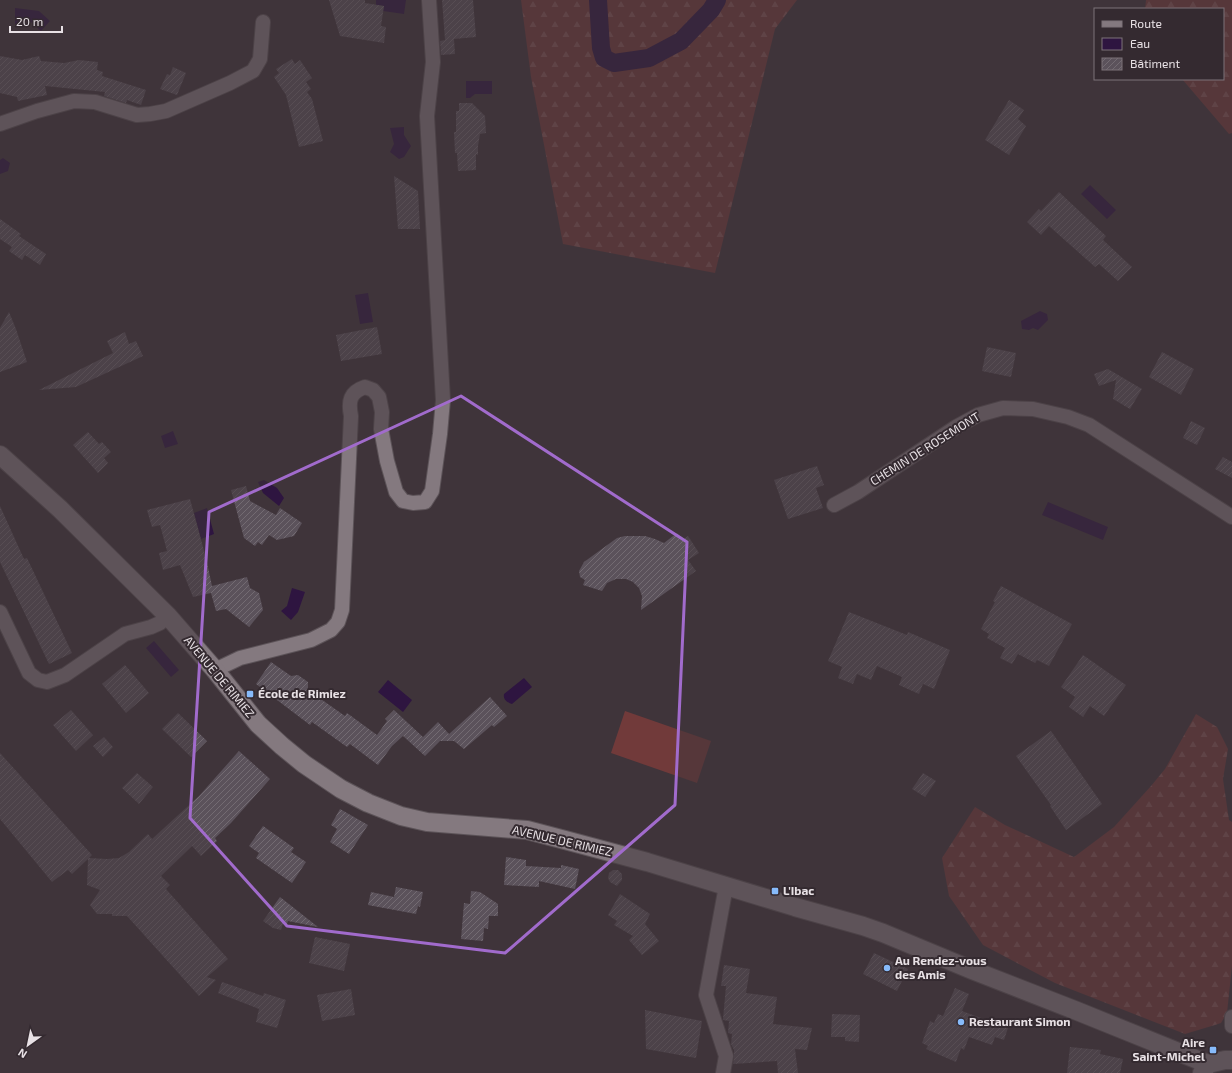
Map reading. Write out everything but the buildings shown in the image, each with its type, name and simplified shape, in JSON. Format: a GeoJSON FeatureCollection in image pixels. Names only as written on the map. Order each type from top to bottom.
{"type":"FeatureCollection","features":[{"type":"Feature","properties":{"kind":"street"},"geometry":{"type":"LineString","coordinates":[[215,670],[240,658],[311,640],[331,630],[338,622],[342,610],[352,416],[349,405],[357,390],[365,387],[373,390],[379,397],[382,412],[380,429],[396,492],[403,501],[413,503],[425,502],[432,491],[440,434],[442,400],[427,116],[433,62],[428,0]]}},
{"type":"Feature","properties":{"kind":"street"},"geometry":{"type":"LineString","coordinates":[[0,124],[37,111],[74,101],[95,102],[137,115],[166,111],[230,83],[253,71],[260,59],[263,22]]}},
{"type":"Feature","properties":{"kind":"street","name":"CHEMIN DE ROSEMONT"},"geometry":{"type":"LineString","coordinates":[[834,505],[858,492],[956,427],[978,415],[1003,408],[1033,409],[1068,417],[1089,425],[1232,517]]}},
{"type":"Feature","properties":{"kind":"street","name":"AVENUE DE RIMIEZ"},"geometry":{"type":"LineString","coordinates":[[0,455],[60,509],[168,616],[215,670],[258,724],[304,764],[341,789],[368,803],[401,816],[427,822],[527,830],[647,862],[863,926],[883,933],[1205,1068]]}},
{"type":"Feature","properties":{"kind":"street"},"geometry":{"type":"LineString","coordinates":[[0,612],[29,673],[38,680],[47,682],[65,676],[125,634],[151,627],[160,623],[168,616]]}},
{"type":"Feature","properties":{"kind":"street"},"geometry":{"type":"LineString","coordinates":[[723,1073],[726,1056],[706,994],[726,886]]}},
{"type":"Feature","properties":{"kind":"street"},"geometry":{"type":"LineString","coordinates":[[1232,1017],[1232,1026]]}},
{"type":"Feature","properties":{"kind":"street"},"geometry":{"type":"LineString","coordinates":[[1205,1068],[1225,1060],[1232,1060]]}},
{"type":"Feature","properties":{"kind":"highlighted area"},"geometry":{"type":"Polygon","coordinates":[[[461,396],[687,542],[675,805],[505,953],[287,926],[190,818],[209,512],[461,396]]]}},
{"type":"Feature","properties":{"kind":"green space"},"geometry":{"type":"Polygon","coordinates":[[[521,0],[797,0],[775,29],[715,273],[563,244],[531,77],[521,0]]]}},
{"type":"Feature","properties":{"kind":"green space"},"geometry":{"type":"Polygon","coordinates":[[[1146,0],[1232,0],[1232,133],[1229,134],[1183,80],[1224,80],[1224,8],[1145,8],[1146,0]]]}},
{"type":"Feature","properties":{"kind":"green space"},"geometry":{"type":"Polygon","coordinates":[[[625,711],[711,741],[697,783],[611,753],[625,711]]]}},
{"type":"Feature","properties":{"kind":"green space"},"geometry":{"type":"Polygon","coordinates":[[[1196,714],[1217,727],[1228,749],[1223,779],[1229,820],[1232,822],[1232,966],[1227,1013],[1221,1023],[1185,1034],[1055,983],[983,945],[949,896],[942,858],[975,807],[1005,825],[1074,857],[1114,827],[1151,786],[1165,769],[1196,714]]]}},
{"type":"Feature","properties":{"kind":"water"},"geometry":{"type":"Polygon","coordinates":[[[376,0],[406,0],[404,14],[383,11],[384,6],[376,5],[376,0]]]}},
{"type":"Feature","properties":{"kind":"water"},"geometry":{"type":"Polygon","coordinates":[[[15,8],[39,11],[50,21],[41,31],[31,22],[26,21],[26,26],[15,24],[15,8]]]}},
{"type":"Feature","properties":{"kind":"water"},"geometry":{"type":"Polygon","coordinates":[[[466,81],[492,81],[492,94],[475,94],[470,98],[466,98],[466,81]]]}},
{"type":"Feature","properties":{"kind":"water"},"geometry":{"type":"Polygon","coordinates":[[[404,127],[404,135],[411,146],[404,157],[399,159],[390,152],[394,144],[390,128],[404,127]]]}},
{"type":"Feature","properties":{"kind":"water"},"geometry":{"type":"Polygon","coordinates":[[[3,158],[10,163],[8,171],[0,174],[0,160],[3,158]]]}},
{"type":"Feature","properties":{"kind":"water"},"geometry":{"type":"Polygon","coordinates":[[[1090,185],[1116,210],[1107,219],[1081,194],[1090,185]]]}},
{"type":"Feature","properties":{"kind":"water"},"geometry":{"type":"Polygon","coordinates":[[[368,293],[373,322],[360,324],[355,295],[368,293]]]}},
{"type":"Feature","properties":{"kind":"water"},"geometry":{"type":"Polygon","coordinates":[[[1040,311],[1047,314],[1048,320],[1038,330],[1033,328],[1029,330],[1022,329],[1021,321],[1040,311]]]}},
{"type":"Feature","properties":{"kind":"water"},"geometry":{"type":"Polygon","coordinates":[[[173,431],[178,444],[165,448],[161,436],[173,431]]]}},
{"type":"Feature","properties":{"kind":"water"},"geometry":{"type":"Polygon","coordinates":[[[264,480],[277,488],[284,498],[279,506],[263,493],[258,482],[264,480]]]}},
{"type":"Feature","properties":{"kind":"water"},"geometry":{"type":"Polygon","coordinates":[[[1048,502],[1108,527],[1103,540],[1042,515],[1048,502]]]}},
{"type":"Feature","properties":{"kind":"water"},"geometry":{"type":"Polygon","coordinates":[[[207,508],[214,534],[201,539],[194,513],[207,508]]]}},
{"type":"Feature","properties":{"kind":"water"},"geometry":{"type":"Polygon","coordinates":[[[292,588],[305,592],[298,612],[291,620],[281,611],[287,606],[292,588]]]}},
{"type":"Feature","properties":{"kind":"water"},"geometry":{"type":"Polygon","coordinates":[[[154,641],[179,670],[171,677],[146,648],[154,641]]]}},
{"type":"Feature","properties":{"kind":"water"},"geometry":{"type":"Polygon","coordinates":[[[524,678],[532,687],[512,704],[507,702],[504,698],[504,694],[524,678]]]}},
{"type":"Feature","properties":{"kind":"water"},"geometry":{"type":"Polygon","coordinates":[[[388,680],[412,700],[403,712],[378,692],[388,680]]]}},
{"type":"Feature","properties":{"kind":"waterway"},"geometry":{"type":"LineString","coordinates":[[598,0],[601,48],[604,58],[614,63],[649,58],[681,41],[711,10],[717,0]]}},
{"type":"Feature","properties":{"kind":"place","name":"École de Rimiez"},"geometry":{"type":"Point","coordinates":[250,694]}},
{"type":"Feature","properties":{"kind":"place","name":"L'Ibac"},"geometry":{"type":"Point","coordinates":[775,891]}},
{"type":"Feature","properties":{"kind":"place","name":"Au Rendez-vous des Amis"},"geometry":{"type":"Point","coordinates":[887,968]}},
{"type":"Feature","properties":{"kind":"place","name":"Restaurant Simon"},"geometry":{"type":"Point","coordinates":[961,1022]}},
{"type":"Feature","properties":{"kind":"place","name":"Aire Saint-Michel"},"geometry":{"type":"Point","coordinates":[1213,1050]}}]}
